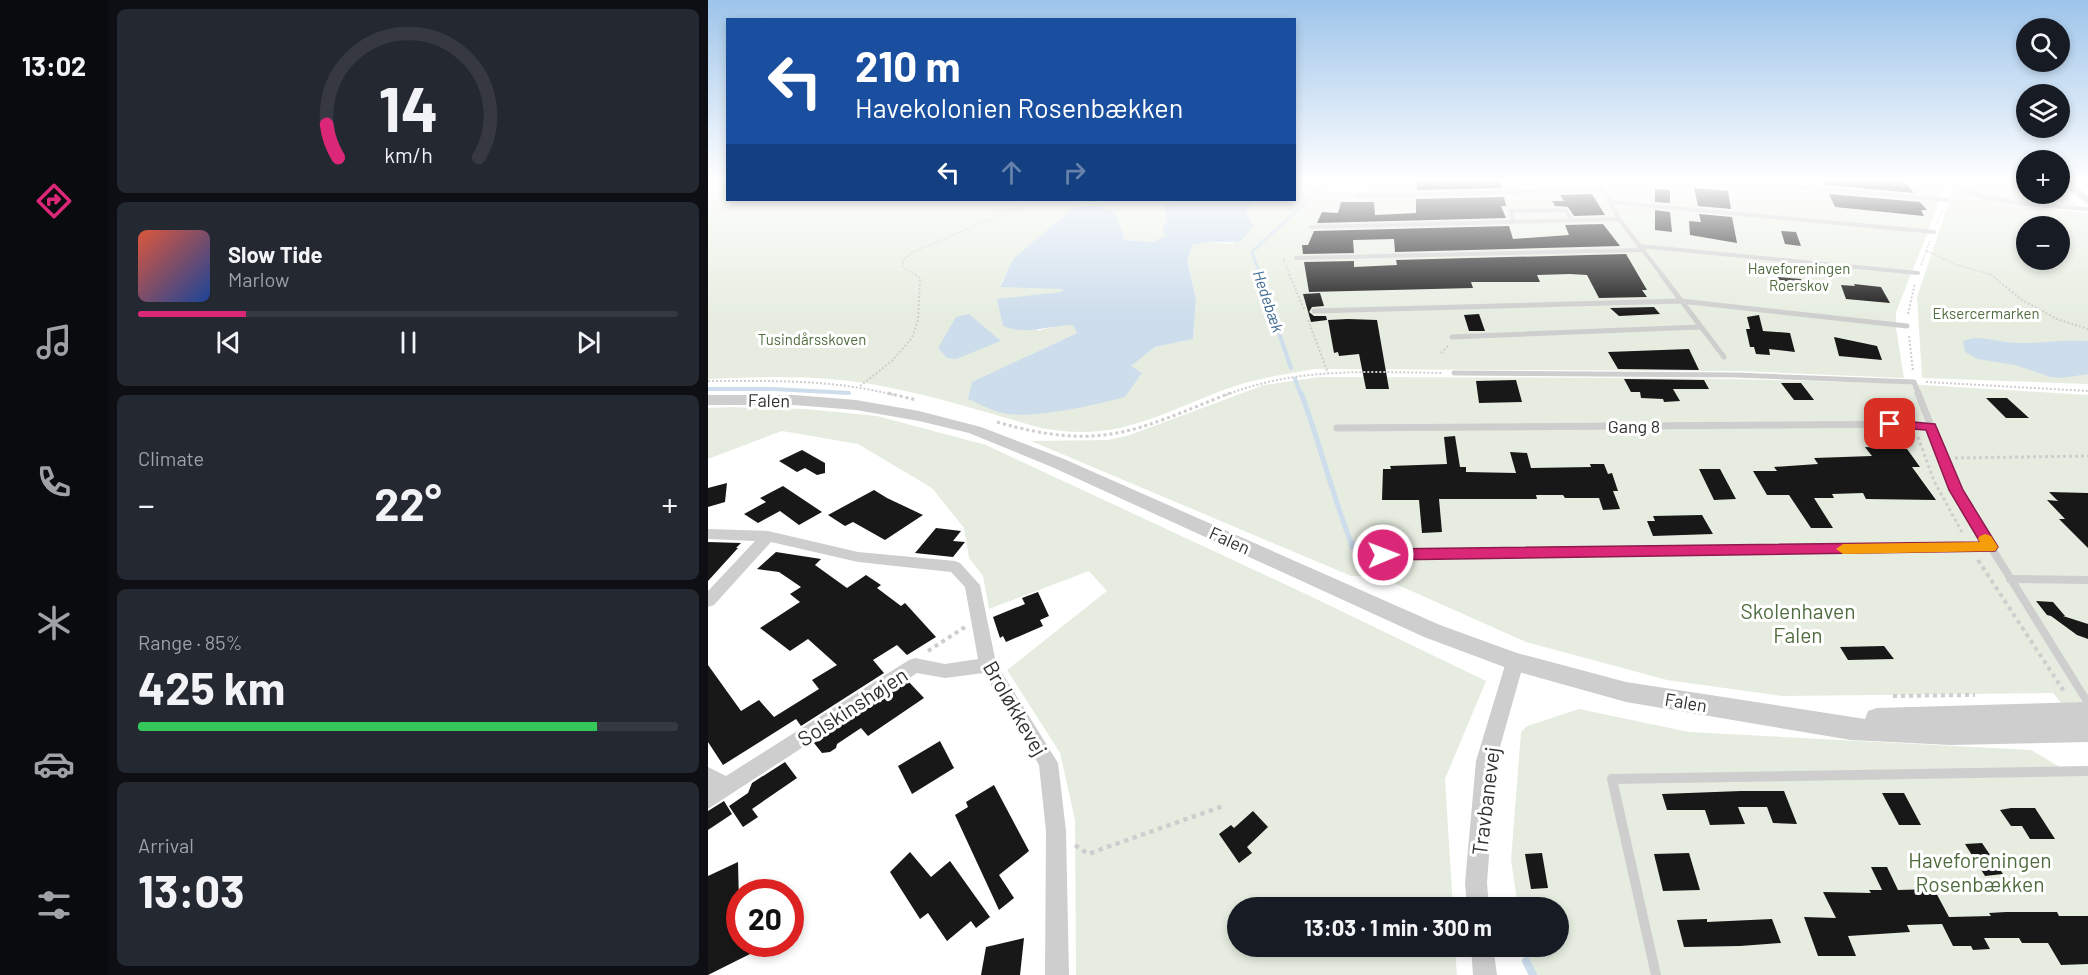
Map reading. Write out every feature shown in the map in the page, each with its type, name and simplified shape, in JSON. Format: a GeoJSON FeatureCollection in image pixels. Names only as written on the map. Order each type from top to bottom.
{"type":"FeatureCollection","features":[{"type":"Feature","properties":{"kind":"street","name":"Falen"},"geometry":{"type":"LineString","coordinates":[[708,400],[794,400],[856,405],[919,416],[975,430],[1058,463],[1432,631],[1515,662],[1626,692],[1851,729],[1950,734],[2088,731]]}},
{"type":"Feature","properties":{"kind":"street","name":"Broløkkevej"},"geometry":{"type":"LineString","coordinates":[[708,534],[768,536],[858,557],[955,567],[972,585],[988,665],[1048,763],[1056,831],[1058,975]]}},
{"type":"Feature","properties":{"kind":"street"},"geometry":{"type":"LineString","coordinates":[[708,601],[768,536]]}},
{"type":"Feature","properties":{"kind":"street","name":"Travbanevej"},"geometry":{"type":"LineString","coordinates":[[1477,897],[1476,883],[1486,761],[1515,662]]}},
{"type":"Feature","properties":{"kind":"street","name":"Solskinshøjen"},"geometry":{"type":"LineString","coordinates":[[708,799],[915,665],[945,671],[988,665]]}},
{"type":"Feature","properties":{"kind":"street","name":"Falen"},"geometry":{"type":"LineString","coordinates":[[1746,712],[1846,718],[1929,719],[2088,713]]}},
{"type":"Feature","properties":{"kind":"street"},"geometry":{"type":"LineString","coordinates":[[708,776],[727,787]]}},
{"type":"Feature","properties":{"kind":"street"},"geometry":{"type":"LineString","coordinates":[[1483,957],[1485,975]]}},
{"type":"Feature","properties":{"kind":"lane"},"geometry":{"type":"LineString","coordinates":[[1311,226],[1331,226]]}},
{"type":"Feature","properties":{"kind":"lane"},"geometry":{"type":"LineString","coordinates":[[1624,226],[1724,357]]}},
{"type":"Feature","properties":{"kind":"lane"},"geometry":{"type":"LineString","coordinates":[[1864,226],[1934,232]]}},
{"type":"Feature","properties":{"kind":"lane"},"geometry":{"type":"LineString","coordinates":[[1296,258],[1640,248],[1918,273]]}},
{"type":"Feature","properties":{"kind":"lane"},"geometry":{"type":"LineString","coordinates":[[1314,310],[1681,301],[1907,326]]}},
{"type":"Feature","properties":{"kind":"lane"},"geometry":{"type":"LineString","coordinates":[[1452,337],[1700,327]]}},
{"type":"Feature","properties":{"kind":"lane"},"geometry":{"type":"LineString","coordinates":[[1454,373],[1736,375],[1914,382],[1956,490],[2088,703]]}},
{"type":"Feature","properties":{"kind":"lane","name":"Gang 8"},"geometry":{"type":"LineString","coordinates":[[1337,428],[1913,424],[1931,426]]}},
{"type":"Feature","properties":{"kind":"lane"},"geometry":{"type":"LineString","coordinates":[[1383,555],[1990,547]]}},
{"type":"Feature","properties":{"kind":"lane"},"geometry":{"type":"LineString","coordinates":[[2010,579],[2088,580]]}},
{"type":"Feature","properties":{"kind":"lane"},"geometry":{"type":"LineString","coordinates":[[1656,975],[1611,779],[2088,771]]}},
{"type":"Feature","properties":{"kind":"path"},"geometry":{"type":"LineString","coordinates":[[860,386],[908,344],[916,330],[919,317],[918,304],[922,290],[920,278],[903,267],[903,260],[911,253],[976,226]]}},
{"type":"Feature","properties":{"kind":"path"},"geometry":{"type":"LineString","coordinates":[[1926,251],[1955,264],[1990,274],[2022,300],[2057,319],[2088,329]]}},
{"type":"Feature","properties":{"kind":"path"},"geometry":{"type":"LineString","coordinates":[[989,420],[1037,435],[1101,438],[1139,430],[1254,383],[1277,378],[1328,373],[1454,373]]}},
{"type":"Feature","properties":{"kind":"path"},"geometry":{"type":"LineString","coordinates":[[708,381],[818,381],[860,386],[923,402]]}},
{"type":"Feature","properties":{"kind":"path"},"geometry":{"type":"LineString","coordinates":[[1914,382],[2088,391]]}},
{"type":"Feature","properties":{"kind":"path"},"geometry":{"type":"LineString","coordinates":[[1943,458],[2088,456]]}},
{"type":"Feature","properties":{"kind":"path"},"geometry":{"type":"LineString","coordinates":[[915,665],[920,656],[978,620]]}},
{"type":"Feature","properties":{"kind":"path"},"geometry":{"type":"LineString","coordinates":[[1056,831],[1088,854],[1222,806]]}},
{"type":"Feature","properties":{"kind":"green space"},"geometry":{"type":"Polygon","coordinates":[[[708,226],[1052,226],[1013,259],[1000,286],[1065,288],[1060,292],[1037,295],[1037,331],[1059,325],[1074,325],[1077,333],[1030,355],[1130,366],[1155,347],[1193,339],[1196,299],[1187,260],[1193,245],[1209,242],[1233,244],[1240,226],[1930,226],[1896,312],[1896,328],[1904,378],[1739,371],[1314,369],[1238,385],[1143,422],[1120,428],[1070,432],[1041,428],[929,396],[869,384],[800,378],[708,379],[708,226]]]}},
{"type":"Feature","properties":{"kind":"green space"},"geometry":{"type":"Polygon","coordinates":[[[1120,226],[1167,226],[1167,236],[1153,242],[1125,240],[1120,226]]]}},
{"type":"Feature","properties":{"kind":"green space","name":"Eksercermarken"},"geometry":{"type":"Polygon","coordinates":[[[1941,226],[2016,226],[2016,270],[2070,270],[2070,226],[2088,226],[2088,384],[1922,378],[1917,297],[1941,226]]]}},
{"type":"Feature","properties":{"kind":"green space","name":"Skolenhaven Falen"},"geometry":{"type":"Polygon","coordinates":[[[1319,377],[1683,378],[1890,383],[2088,395],[2088,735],[2053,693],[1782,696],[1667,680],[1526,642],[1380,577],[1351,576],[1031,441],[1107,440],[1127,436],[1264,385],[1319,377]]]}},
{"type":"Feature","properties":{"kind":"green space"},"geometry":{"type":"Polygon","coordinates":[[[708,408],[806,409],[877,416],[986,445],[1486,681],[1445,779],[1452,897],[1227,897],[1227,957],[1456,957],[1457,975],[1076,975],[1075,820],[1060,753],[1007,670],[1107,591],[1089,571],[989,609],[983,576],[969,558],[964,528],[932,488],[858,444],[782,431],[708,459],[708,408]]]}},
{"type":"Feature","properties":{"kind":"green space","name":"Haveforeningen Rosenbækken"},"geometry":{"type":"Polygon","coordinates":[[[1579,709],[1689,732],[2031,750],[2060,767],[2088,766],[2088,975],[1534,975],[1525,957],[1569,957],[1569,897],[1516,897],[1511,860],[1521,732],[1527,726],[1579,709]]]}},
{"type":"Feature","properties":{"kind":"water"},"geometry":{"type":"Polygon","coordinates":[[[1052,226],[1120,226],[1125,240],[1153,242],[1166,236],[1162,230],[1164,226],[1254,226],[1240,242],[1209,242],[1193,245],[1187,260],[1196,299],[1193,339],[1155,347],[1131,366],[1142,373],[1125,397],[1062,411],[1026,415],[998,412],[968,399],[972,382],[1077,333],[1073,325],[1029,330],[1003,326],[997,299],[1060,292],[1064,289],[1000,287],[1013,259],[1052,226]]]}},
{"type":"Feature","properties":{"kind":"water"},"geometry":{"type":"Polygon","coordinates":[[[969,314],[1001,341],[956,359],[947,358],[938,348],[956,317],[969,314]]]}},
{"type":"Feature","properties":{"kind":"water"},"geometry":{"type":"Polygon","coordinates":[[[1973,338],[2021,343],[2088,341],[2088,374],[2062,378],[2050,377],[2015,365],[1978,359],[1965,352],[1963,341],[1973,338]]]}},
{"type":"Feature","properties":{"kind":"building"},"geometry":{"type":"Polygon","coordinates":[[[1509,226],[1513,239],[1569,235],[1565,226],[1604,226],[1620,246],[1395,252],[1394,239],[1353,240],[1354,253],[1303,254],[1302,245],[1308,245],[1314,231],[1509,226]]]}},
{"type":"Feature","properties":{"kind":"building"},"geometry":{"type":"Polygon","coordinates":[[[1655,226],[1671,226],[1672,232],[1655,230],[1655,226]]]}},
{"type":"Feature","properties":{"kind":"building"},"geometry":{"type":"Polygon","coordinates":[[[1689,226],[1734,226],[1737,243],[1690,235],[1689,226]]]}},
{"type":"Feature","properties":{"kind":"building"},"geometry":{"type":"Polygon","coordinates":[[[1781,231],[1796,232],[1801,246],[1785,244],[1781,231]]]}},
{"type":"Feature","properties":{"kind":"building"},"geometry":{"type":"Polygon","coordinates":[[[1626,254],[1647,290],[1642,290],[1647,297],[1599,298],[1587,275],[1570,274],[1537,275],[1540,282],[1471,282],[1473,288],[1309,292],[1304,262],[1354,261],[1354,267],[1397,265],[1396,260],[1626,254]]]}},
{"type":"Feature","properties":{"kind":"building"},"geometry":{"type":"Polygon","coordinates":[[[1778,277],[1801,279],[1807,293],[1783,291],[1778,277]]]}},
{"type":"Feature","properties":{"kind":"building"},"geometry":{"type":"Polygon","coordinates":[[[1854,284],[1881,287],[1890,303],[1846,299],[1841,285],[1855,286],[1854,284]]]}},
{"type":"Feature","properties":{"kind":"building"},"geometry":{"type":"Polygon","coordinates":[[[1320,293],[1324,306],[1312,307],[1309,312],[1314,316],[1326,316],[1327,320],[1311,322],[1303,294],[1320,293]]]}},
{"type":"Feature","properties":{"kind":"building"},"geometry":{"type":"Polygon","coordinates":[[[1654,307],[1660,314],[1619,316],[1610,308],[1654,307]]]}},
{"type":"Feature","properties":{"kind":"building"},"geometry":{"type":"Polygon","coordinates":[[[1479,314],[1485,331],[1469,331],[1464,315],[1479,314]]]}},
{"type":"Feature","properties":{"kind":"building"},"geometry":{"type":"Polygon","coordinates":[[[1759,315],[1763,331],[1790,333],[1795,352],[1769,349],[1770,355],[1756,354],[1754,347],[1750,347],[1746,329],[1750,329],[1747,317],[1759,315]]]}},
{"type":"Feature","properties":{"kind":"building"},"geometry":{"type":"Polygon","coordinates":[[[1328,320],[1377,320],[1389,389],[1366,389],[1359,354],[1339,356],[1338,352],[1334,353],[1328,320]]]}},
{"type":"Feature","properties":{"kind":"building"},"geometry":{"type":"Polygon","coordinates":[[[1834,337],[1877,346],[1882,360],[1839,356],[1834,337]]]}},
{"type":"Feature","properties":{"kind":"building"},"geometry":{"type":"Polygon","coordinates":[[[1689,349],[1699,370],[1618,369],[1608,352],[1689,349]]]}},
{"type":"Feature","properties":{"kind":"building"},"geometry":{"type":"Polygon","coordinates":[[[1624,379],[1704,380],[1709,389],[1673,389],[1680,401],[1664,402],[1663,399],[1641,398],[1640,392],[1631,392],[1624,379]]]}},
{"type":"Feature","properties":{"kind":"building"},"geometry":{"type":"Polygon","coordinates":[[[1516,380],[1522,402],[1479,403],[1476,381],[1516,380]]]}},
{"type":"Feature","properties":{"kind":"building"},"geometry":{"type":"Polygon","coordinates":[[[1781,383],[1801,383],[1814,400],[1794,400],[1781,383]]]}},
{"type":"Feature","properties":{"kind":"building"},"geometry":{"type":"Polygon","coordinates":[[[1986,398],[2007,398],[2029,418],[2006,418],[1986,398]]]}},
{"type":"Feature","properties":{"kind":"building"},"geometry":{"type":"Polygon","coordinates":[[[1455,436],[1460,467],[1466,467],[1466,472],[1516,473],[1510,452],[1527,453],[1531,468],[1591,467],[1590,464],[1604,464],[1608,474],[1612,473],[1618,491],[1613,491],[1620,509],[1603,510],[1599,498],[1565,498],[1563,495],[1536,495],[1537,499],[1439,499],[1442,532],[1422,533],[1419,500],[1382,500],[1383,469],[1391,469],[1390,466],[1447,464],[1444,437],[1455,436]]]}},
{"type":"Feature","properties":{"kind":"building"},"geometry":{"type":"Polygon","coordinates":[[[1865,447],[1907,449],[1920,467],[1912,467],[1936,500],[1866,499],[1863,493],[1832,494],[1834,498],[1814,498],[1833,528],[1811,528],[1789,495],[1767,495],[1753,471],[1777,471],[1774,467],[1818,464],[1814,458],[1872,456],[1865,447]]]}},
{"type":"Feature","properties":{"kind":"building"},"geometry":{"type":"Polygon","coordinates":[[[802,450],[825,463],[825,473],[817,475],[805,468],[797,472],[779,461],[802,450]]]}},
{"type":"Feature","properties":{"kind":"building"},"geometry":{"type":"Polygon","coordinates":[[[1699,469],[1720,469],[1736,499],[1714,500],[1699,469]]]}},
{"type":"Feature","properties":{"kind":"building"},"geometry":{"type":"Polygon","coordinates":[[[727,483],[725,502],[708,507],[708,488],[727,483]]]}},
{"type":"Feature","properties":{"kind":"building"},"geometry":{"type":"Polygon","coordinates":[[[783,486],[822,512],[799,525],[780,511],[758,523],[744,514],[766,502],[760,498],[783,486]]]}},
{"type":"Feature","properties":{"kind":"building"},"geometry":{"type":"Polygon","coordinates":[[[874,490],[923,515],[885,540],[853,522],[845,526],[828,515],[874,490]]]}},
{"type":"Feature","properties":{"kind":"building"},"geometry":{"type":"Polygon","coordinates":[[[2049,492],[2088,493],[2088,548],[2059,519],[2065,519],[2047,500],[2058,501],[2049,492]]]}},
{"type":"Feature","properties":{"kind":"building"},"geometry":{"type":"Polygon","coordinates":[[[1702,515],[1713,534],[1653,536],[1647,521],[1655,521],[1653,516],[1702,515]]]}},
{"type":"Feature","properties":{"kind":"building"},"geometry":{"type":"Polygon","coordinates":[[[936,528],[961,531],[953,541],[965,542],[953,557],[915,553],[936,528]]]}},
{"type":"Feature","properties":{"kind":"building"},"geometry":{"type":"Polygon","coordinates":[[[708,542],[741,543],[708,581],[708,542]]]}},
{"type":"Feature","properties":{"kind":"building"},"geometry":{"type":"Polygon","coordinates":[[[776,552],[821,559],[815,565],[847,588],[866,575],[881,585],[877,588],[901,606],[905,603],[936,637],[907,655],[897,645],[873,660],[884,673],[801,726],[796,719],[723,765],[708,742],[708,665],[741,711],[759,700],[774,717],[819,689],[812,680],[837,665],[808,639],[790,651],[760,628],[800,602],[790,594],[801,587],[779,572],[757,569],[776,552]]]}},
{"type":"Feature","properties":{"kind":"building"},"geometry":{"type":"Polygon","coordinates":[[[1038,592],[1049,616],[1040,620],[1043,626],[1006,642],[1003,636],[1000,638],[993,617],[1025,604],[1022,598],[1038,592]]]}},
{"type":"Feature","properties":{"kind":"building"},"geometry":{"type":"Polygon","coordinates":[[[2036,601],[2053,602],[2065,616],[2063,616],[2088,624],[2088,639],[2077,635],[2047,615],[2036,601]]]}},
{"type":"Feature","properties":{"kind":"building"},"geometry":{"type":"Polygon","coordinates":[[[1884,646],[1894,659],[1848,660],[1840,647],[1884,646]]]}},
{"type":"Feature","properties":{"kind":"building"},"geometry":{"type":"Polygon","coordinates":[[[908,681],[924,698],[868,736],[861,728],[837,744],[836,748],[830,752],[822,753],[814,743],[908,681]]]}},
{"type":"Feature","properties":{"kind":"building"},"geometry":{"type":"Polygon","coordinates":[[[940,741],[954,768],[912,794],[898,766],[940,741]]]}},
{"type":"Feature","properties":{"kind":"building"},"geometry":{"type":"Polygon","coordinates":[[[785,762],[797,778],[752,809],[758,817],[743,827],[729,806],[748,793],[752,783],[785,762]]]}},
{"type":"Feature","properties":{"kind":"building"},"geometry":{"type":"Polygon","coordinates":[[[994,785],[1029,851],[999,875],[1014,898],[999,910],[955,815],[968,807],[966,802],[994,785]]]}},
{"type":"Feature","properties":{"kind":"building"},"geometry":{"type":"Polygon","coordinates":[[[1784,791],[1797,824],[1773,823],[1767,807],[1738,807],[1745,824],[1710,825],[1705,810],[1667,810],[1662,794],[1784,791]]]}},
{"type":"Feature","properties":{"kind":"building"},"geometry":{"type":"Polygon","coordinates":[[[1882,793],[1904,793],[1921,825],[1899,825],[1882,793]]]}},
{"type":"Feature","properties":{"kind":"building"},"geometry":{"type":"Polygon","coordinates":[[[724,801],[732,814],[708,830],[708,811],[724,801]]]}},
{"type":"Feature","properties":{"kind":"building"},"geometry":{"type":"Polygon","coordinates":[[[2035,808],[2055,839],[2030,839],[2022,826],[2011,826],[2000,810],[2035,808]]]}},
{"type":"Feature","properties":{"kind":"building"},"geometry":{"type":"Polygon","coordinates":[[[1253,811],[1268,827],[1247,847],[1252,853],[1239,863],[1219,834],[1231,825],[1234,828],[1253,811]]]}},
{"type":"Feature","properties":{"kind":"building"},"geometry":{"type":"Polygon","coordinates":[[[1982,843],[2003,874],[1985,876],[1965,844],[1982,843]]]}},
{"type":"Feature","properties":{"kind":"building"},"geometry":{"type":"Polygon","coordinates":[[[910,852],[931,877],[950,861],[990,917],[976,928],[971,921],[947,941],[928,913],[920,919],[890,872],[910,852]]]}},
{"type":"Feature","properties":{"kind":"building"},"geometry":{"type":"Polygon","coordinates":[[[1542,853],[1548,888],[1531,889],[1525,854],[1542,853]]]}},
{"type":"Feature","properties":{"kind":"building"},"geometry":{"type":"Polygon","coordinates":[[[1689,853],[1700,890],[1663,891],[1654,854],[1689,853]]]}},
{"type":"Feature","properties":{"kind":"building"},"geometry":{"type":"Polygon","coordinates":[[[738,862],[738,879],[726,879],[726,957],[744,957],[708,975],[708,876],[738,862]]]}},
{"type":"Feature","properties":{"kind":"building"},"geometry":{"type":"Polygon","coordinates":[[[1871,867],[1887,867],[1898,890],[1934,889],[1949,917],[1991,916],[1989,913],[2006,912],[2057,912],[2059,916],[2088,916],[2088,964],[2061,965],[2048,943],[2022,943],[2019,938],[1984,938],[1990,949],[1973,950],[1971,946],[1953,946],[1942,924],[1907,925],[1910,932],[1848,936],[1856,956],[1818,956],[1804,917],[1836,918],[1823,892],[1871,893],[1869,890],[1882,890],[1871,867]]]}},
{"type":"Feature","properties":{"kind":"building"},"geometry":{"type":"Polygon","coordinates":[[[1707,919],[1707,922],[1772,919],[1781,943],[1684,947],[1677,920],[1707,919]]]}},
{"type":"Feature","properties":{"kind":"building"},"geometry":{"type":"Polygon","coordinates":[[[1024,938],[1020,975],[981,975],[986,947],[1024,938]]]}},
{"type":"Feature","properties":{"kind":"waterway","name":"Hedebæk"},"geometry":{"type":"LineString","coordinates":[[1260,275],[1252,252],[1281,226]]}},
{"type":"Feature","properties":{"kind":"waterway","name":"Hedebæk"},"geometry":{"type":"LineString","coordinates":[[1259,274],[1291,368]]}},
{"type":"Feature","properties":{"kind":"waterway","name":"Hedebæk"},"geometry":{"type":"LineString","coordinates":[[1295,379],[1301,395]]}},
{"type":"Feature","properties":{"kind":"waterway"},"geometry":{"type":"LineString","coordinates":[[708,389],[773,389],[849,393]]}},
{"type":"Feature","properties":{"kind":"waterway","name":"Hedebæk"},"geometry":{"type":"LineString","coordinates":[[1301,393],[1352,545]]}},
{"type":"Feature","properties":{"kind":"waterway","name":"Hedebæk"},"geometry":{"type":"LineString","coordinates":[[1526,961],[1533,975]]}},
{"type":"Feature","properties":{"kind":"slow traffic"},"geometry":{"type":"LineString","coordinates":[[1843,549],[1990,547],[1985,539]]}},
{"type":"Feature","properties":{"kind":"route"},"geometry":{"type":"LineString","coordinates":[[1383,555],[1990,547],[1956,490],[1931,426],[1890,424]]}},
{"type":"Feature","properties":{"kind":"park label","name":"Haveforeningen Roerskov"},"geometry":{"type":"Point","coordinates":[1799,276]}},
{"type":"Feature","properties":{"kind":"park label","name":"Tusindårsskoven"},"geometry":{"type":"Point","coordinates":[812,339]}}]}
